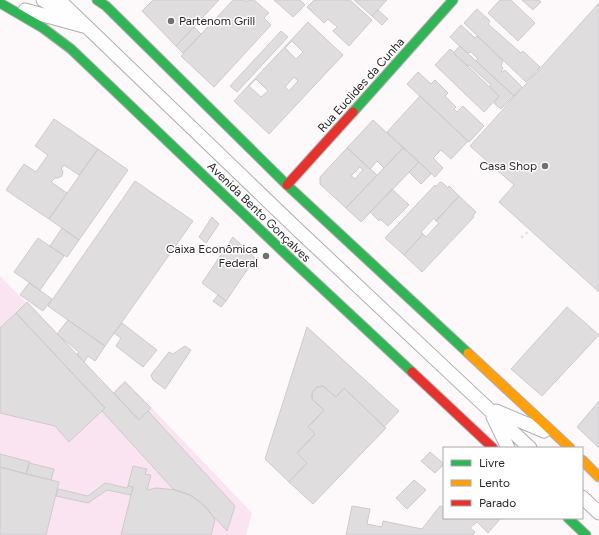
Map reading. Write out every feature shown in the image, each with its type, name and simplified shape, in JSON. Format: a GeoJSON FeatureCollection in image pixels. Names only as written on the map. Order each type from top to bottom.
{"type":"FeatureCollection","features":[{"type":"Feature","properties":{"kind":"main road"},"geometry":{"type":"LineString","coordinates":[[97,0],[106,6],[287,185],[439,328],[569,447]]}},
{"type":"Feature","properties":{"kind":"main road","name":"Rua Euclides da Cunha"},"geometry":{"type":"LineString","coordinates":[[287,185],[453,0]]}},
{"type":"Feature","properties":{"kind":"main road","name":"Avenida Bento Gonçalves"},"geometry":{"type":"LineString","coordinates":[[0,2],[42,28],[71,49],[295,263],[492,447]]}},
{"type":"Feature","properties":{"kind":"main road"},"geometry":{"type":"LineString","coordinates":[[583,461],[599,477]]}},
{"type":"Feature","properties":{"kind":"main road"},"geometry":{"type":"LineString","coordinates":[[569,519],[586,535]]}},
{"type":"Feature","properties":{"kind":"lane"},"geometry":{"type":"LineString","coordinates":[[43,0],[88,28]]}},
{"type":"Feature","properties":{"kind":"lane"},"geometry":{"type":"LineString","coordinates":[[59,0],[298,230],[529,447]]}},
{"type":"Feature","properties":{"kind":"lane"},"geometry":{"type":"LineString","coordinates":[[0,2],[88,28]]}},
{"type":"Feature","properties":{"kind":"lane"},"geometry":{"type":"LineString","coordinates":[[488,408],[557,436]]}},
{"type":"Feature","properties":{"kind":"lane"},"geometry":{"type":"LineString","coordinates":[[488,408],[508,447]]}},
{"type":"Feature","properties":{"kind":"lane"},"geometry":{"type":"LineString","coordinates":[[583,498],[599,513]]}},
{"type":"Feature","properties":{"kind":"path"},"geometry":{"type":"LineString","coordinates":[[521,238],[530,230]]}},
{"type":"Feature","properties":{"kind":"shaded area"},"geometry":{"type":"Polygon","coordinates":[[[0,276],[113,392],[125,380],[252,513],[246,535],[0,535],[0,276]]]}},
{"type":"Feature","properties":{"kind":"building"},"geometry":{"type":"Polygon","coordinates":[[[153,0],[219,0],[176,46],[142,11],[153,0]]]}},
{"type":"Feature","properties":{"kind":"building"},"geometry":{"type":"Polygon","coordinates":[[[233,0],[245,0],[247,2],[248,0],[254,0],[269,13],[264,18],[271,25],[214,87],[181,56],[233,0]]]}},
{"type":"Feature","properties":{"kind":"building"},"geometry":{"type":"Polygon","coordinates":[[[274,0],[300,0],[305,5],[293,17],[274,0]]]}},
{"type":"Feature","properties":{"kind":"building"},"geometry":{"type":"Polygon","coordinates":[[[314,0],[350,0],[372,20],[349,46],[333,31],[337,27],[328,19],[324,23],[307,7],[314,0]]]}},
{"type":"Feature","properties":{"kind":"building"},"geometry":{"type":"Polygon","coordinates":[[[354,0],[387,0],[372,16],[354,0]]]}},
{"type":"Feature","properties":{"kind":"building"},"geometry":{"type":"Polygon","coordinates":[[[500,0],[511,0],[535,23],[518,41],[488,13],[500,0]]]}},
{"type":"Feature","properties":{"kind":"building"},"geometry":{"type":"Polygon","coordinates":[[[522,0],[539,0],[541,2],[533,10],[522,0]]]}},
{"type":"Feature","properties":{"kind":"building","name":"Casa Shop"},"geometry":{"type":"Polygon","coordinates":[[[599,3],[599,292],[499,202],[514,185],[470,146],[599,3]]]}},
{"type":"Feature","properties":{"kind":"building"},"geometry":{"type":"Polygon","coordinates":[[[477,9],[490,21],[488,24],[521,53],[523,51],[540,67],[526,82],[464,23],[477,9]]]}},
{"type":"Feature","properties":{"kind":"building"},"geometry":{"type":"Polygon","coordinates":[[[378,10],[388,19],[382,25],[372,16],[378,10]]]}},
{"type":"Feature","properties":{"kind":"building"},"geometry":{"type":"Polygon","coordinates":[[[308,22],[343,55],[269,134],[234,101],[308,22]],[[292,41],[285,48],[296,59],[303,52],[292,41]],[[294,77],[285,87],[289,91],[298,81],[294,77]],[[256,79],[249,86],[261,97],[268,91],[256,79]]]}},
{"type":"Feature","properties":{"kind":"building"},"geometry":{"type":"Polygon","coordinates":[[[461,25],[475,38],[477,36],[503,61],[501,66],[503,68],[501,71],[502,72],[505,70],[522,87],[514,96],[476,61],[478,59],[471,52],[467,53],[450,37],[461,25]]]}},
{"type":"Feature","properties":{"kind":"building"},"geometry":{"type":"Polygon","coordinates":[[[194,27],[201,34],[183,53],[176,46],[194,27]]]}},
{"type":"Feature","properties":{"kind":"building"},"geometry":{"type":"Polygon","coordinates":[[[281,31],[288,37],[237,92],[230,86],[281,31]]]}},
{"type":"Feature","properties":{"kind":"building"},"geometry":{"type":"Polygon","coordinates":[[[460,46],[514,96],[501,109],[494,103],[499,96],[490,87],[491,85],[453,53],[460,46]]]}},
{"type":"Feature","properties":{"kind":"building"},"geometry":{"type":"Polygon","coordinates":[[[450,49],[499,96],[484,112],[435,65],[450,49]]]}},
{"type":"Feature","properties":{"kind":"building"},"geometry":{"type":"Polygon","coordinates":[[[418,72],[431,84],[435,80],[448,93],[445,96],[456,107],[454,109],[457,112],[463,106],[484,126],[469,142],[407,84],[418,72]]]}},
{"type":"Feature","properties":{"kind":"building"},"geometry":{"type":"Polygon","coordinates":[[[420,96],[468,141],[451,159],[441,150],[433,158],[443,168],[435,177],[387,132],[420,96]]]}},
{"type":"Feature","properties":{"kind":"building"},"geometry":{"type":"Polygon","coordinates":[[[54,119],[98,149],[79,175],[64,165],[61,169],[63,171],[62,176],[55,178],[51,182],[67,193],[49,219],[6,190],[24,164],[36,172],[48,155],[35,146],[54,119]]]}},
{"type":"Feature","properties":{"kind":"building"},"geometry":{"type":"Polygon","coordinates":[[[373,120],[403,148],[384,168],[377,161],[370,169],[347,148],[373,120]]]}},
{"type":"Feature","properties":{"kind":"building"},"geometry":{"type":"Polygon","coordinates":[[[347,148],[377,175],[346,208],[320,184],[320,177],[347,148]],[[360,167],[351,176],[355,179],[363,170],[360,167]]]}},
{"type":"Feature","properties":{"kind":"building"},"geometry":{"type":"Polygon","coordinates":[[[403,148],[419,162],[361,222],[346,208],[403,148]]]}},
{"type":"Feature","properties":{"kind":"building"},"geometry":{"type":"Polygon","coordinates":[[[98,149],[128,170],[79,240],[49,219],[98,149]]]}},
{"type":"Feature","properties":{"kind":"building"},"geometry":{"type":"Polygon","coordinates":[[[419,162],[431,174],[421,184],[409,172],[419,162]]]}},
{"type":"Feature","properties":{"kind":"building"},"geometry":{"type":"Polygon","coordinates":[[[135,181],[193,221],[105,346],[48,306],[135,181]]]}},
{"type":"Feature","properties":{"kind":"building"},"geometry":{"type":"Polygon","coordinates":[[[440,182],[448,188],[449,186],[459,196],[436,221],[434,218],[421,232],[423,234],[404,255],[385,238],[435,185],[436,187],[440,182]]]}},
{"type":"Feature","properties":{"kind":"building"},"geometry":{"type":"Polygon","coordinates":[[[392,189],[409,205],[388,226],[380,219],[379,221],[370,212],[392,189]]]}},
{"type":"Feature","properties":{"kind":"building"},"geometry":{"type":"Polygon","coordinates":[[[459,196],[476,212],[473,216],[474,217],[422,272],[404,255],[423,234],[426,237],[439,223],[436,221],[459,196]]]}},
{"type":"Feature","properties":{"kind":"building"},"geometry":{"type":"Polygon","coordinates":[[[212,217],[219,224],[206,243],[199,237],[212,217]]]}},
{"type":"Feature","properties":{"kind":"building"},"geometry":{"type":"Polygon","coordinates":[[[62,228],[79,240],[67,257],[50,246],[62,228]]]}},
{"type":"Feature","properties":{"kind":"building"},"geometry":{"type":"Polygon","coordinates":[[[233,237],[255,258],[226,301],[202,283],[233,237]]]}},
{"type":"Feature","properties":{"kind":"building"},"geometry":{"type":"Polygon","coordinates":[[[38,238],[64,256],[40,290],[14,272],[38,238]]]}},
{"type":"Feature","properties":{"kind":"building"},"geometry":{"type":"Polygon","coordinates":[[[29,283],[52,299],[43,311],[20,295],[29,283]]]}},
{"type":"Feature","properties":{"kind":"building"},"geometry":{"type":"Polygon","coordinates":[[[218,295],[226,301],[221,307],[213,301],[218,295]]]}},
{"type":"Feature","properties":{"kind":"building"},"geometry":{"type":"Polygon","coordinates":[[[27,302],[139,420],[148,411],[235,506],[227,531],[200,502],[190,495],[174,490],[102,411],[105,408],[16,313],[27,302]]]}},
{"type":"Feature","properties":{"kind":"building"},"geometry":{"type":"Polygon","coordinates":[[[567,307],[599,335],[542,396],[511,369],[567,307]]]}},
{"type":"Feature","properties":{"kind":"building"},"geometry":{"type":"Polygon","coordinates":[[[16,313],[105,408],[69,442],[55,426],[0,413],[0,328],[16,313]]]}},
{"type":"Feature","properties":{"kind":"building"},"geometry":{"type":"Polygon","coordinates":[[[68,320],[105,346],[95,361],[88,356],[84,362],[77,354],[79,352],[57,334],[68,320]]]}},
{"type":"Feature","properties":{"kind":"building"},"geometry":{"type":"Polygon","coordinates":[[[122,323],[157,350],[143,367],[116,346],[121,338],[114,333],[122,323]]]}},
{"type":"Feature","properties":{"kind":"building"},"geometry":{"type":"Polygon","coordinates":[[[307,327],[399,411],[384,427],[344,388],[336,397],[323,386],[317,387],[312,393],[312,399],[324,410],[308,427],[315,434],[297,453],[307,463],[289,482],[265,459],[307,327]]]}},
{"type":"Feature","properties":{"kind":"building"},"geometry":{"type":"Polygon","coordinates":[[[185,346],[191,350],[165,389],[153,380],[151,375],[169,352],[173,354],[185,346]]]}},
{"type":"Feature","properties":{"kind":"building"},"geometry":{"type":"Polygon","coordinates":[[[125,382],[151,408],[139,420],[114,393],[125,382]]]}},
{"type":"Feature","properties":{"kind":"building"},"geometry":{"type":"Polygon","coordinates":[[[323,386],[336,397],[344,388],[386,428],[313,504],[289,482],[307,463],[297,453],[315,434],[308,427],[324,410],[312,399],[312,393],[317,387],[323,386]]]}},
{"type":"Feature","properties":{"kind":"building"},"geometry":{"type":"Polygon","coordinates":[[[599,401],[599,448],[577,427],[599,401]]]}},
{"type":"Feature","properties":{"kind":"building"},"geometry":{"type":"Polygon","coordinates":[[[430,452],[443,463],[443,465],[435,473],[421,461],[430,452]]]}},
{"type":"Feature","properties":{"kind":"building"},"geometry":{"type":"Polygon","coordinates":[[[0,454],[30,462],[26,474],[0,467],[0,454]]]}},
{"type":"Feature","properties":{"kind":"building"},"geometry":{"type":"Polygon","coordinates":[[[29,463],[54,469],[51,480],[26,474],[29,463]]]}},
{"type":"Feature","properties":{"kind":"building"},"geometry":{"type":"Polygon","coordinates":[[[133,466],[147,469],[145,474],[151,475],[147,490],[156,488],[177,490],[190,495],[208,509],[215,520],[211,535],[121,535],[133,487],[128,486],[133,466]]]}},
{"type":"Feature","properties":{"kind":"building"},"geometry":{"type":"Polygon","coordinates":[[[0,467],[59,482],[46,535],[0,535],[0,467]]]}},
{"type":"Feature","properties":{"kind":"building"},"geometry":{"type":"Polygon","coordinates":[[[414,480],[426,490],[407,509],[396,498],[414,480]]]}},
{"type":"Feature","properties":{"kind":"building"},"geometry":{"type":"Polygon","coordinates":[[[105,483],[127,488],[128,486],[133,487],[131,495],[107,490],[88,503],[56,496],[58,489],[88,496],[105,483]]]}},
{"type":"Feature","properties":{"kind":"building"},"geometry":{"type":"Polygon","coordinates":[[[352,506],[370,509],[367,524],[382,527],[383,521],[422,529],[440,506],[443,507],[443,519],[500,519],[488,533],[477,522],[470,528],[475,532],[473,535],[346,535],[352,506]]]}},
{"type":"Feature","properties":{"kind":"traffic: fast"},"geometry":{"type":"LineString","coordinates":[[97,0],[106,6],[287,185],[468,353]]}},
{"type":"Feature","properties":{"kind":"traffic: fast"},"geometry":{"type":"LineString","coordinates":[[353,112],[453,0]]}},
{"type":"Feature","properties":{"kind":"traffic: fast"},"geometry":{"type":"LineString","coordinates":[[0,3],[43,28],[71,49],[295,263],[412,372]]}},
{"type":"Feature","properties":{"kind":"traffic: fast"},"geometry":{"type":"LineString","coordinates":[[569,519],[586,535]]}},
{"type":"Feature","properties":{"kind":"traffic: slow"},"geometry":{"type":"LineString","coordinates":[[468,353],[569,447]]}},
{"type":"Feature","properties":{"kind":"traffic: slow"},"geometry":{"type":"LineString","coordinates":[[583,461],[599,477]]}},
{"type":"Feature","properties":{"kind":"traffic: jam"},"geometry":{"type":"LineString","coordinates":[[287,185],[353,112]]}},
{"type":"Feature","properties":{"kind":"traffic: jam"},"geometry":{"type":"LineString","coordinates":[[412,372],[492,447]]}},
{"type":"Feature","properties":{"kind":"place","name":"Partenom Grill"},"geometry":{"type":"Point","coordinates":[171,21]}},
{"type":"Feature","properties":{"kind":"place","name":"Casa Shop"},"geometry":{"type":"Point","coordinates":[545,166]}},
{"type":"Feature","properties":{"kind":"place","name":"Caixa Econômica Federal"},"geometry":{"type":"Point","coordinates":[266,256]}}]}
